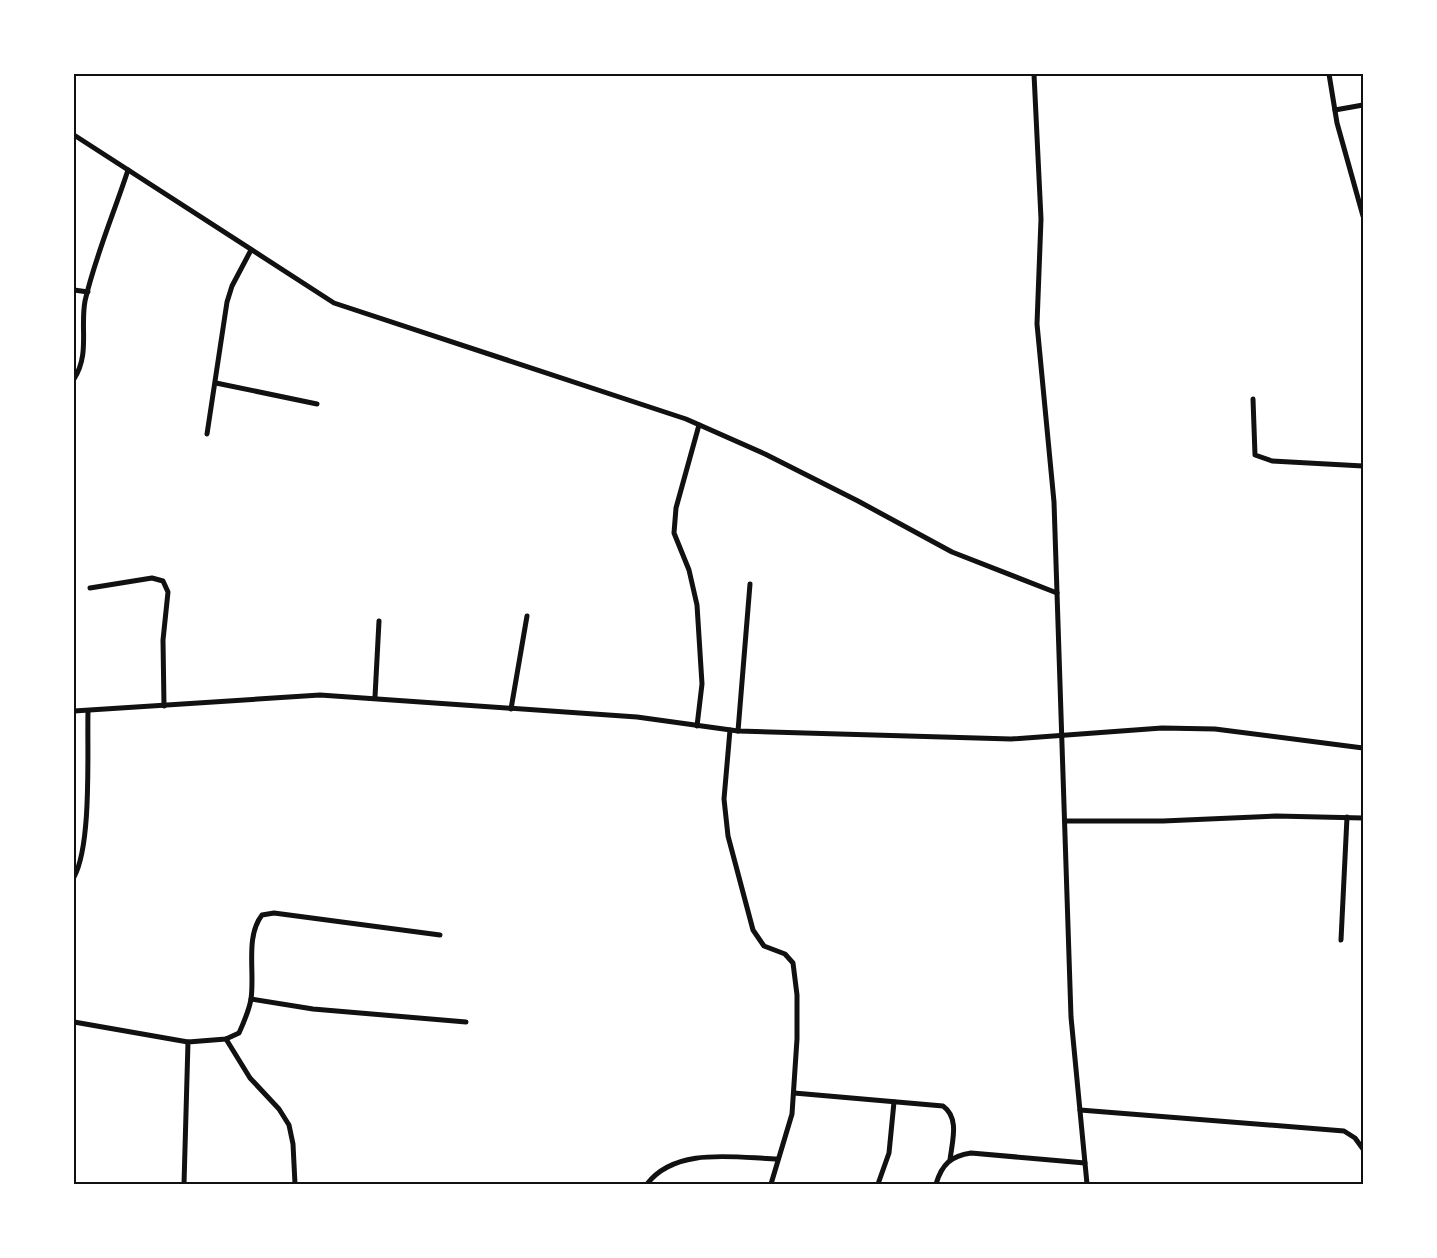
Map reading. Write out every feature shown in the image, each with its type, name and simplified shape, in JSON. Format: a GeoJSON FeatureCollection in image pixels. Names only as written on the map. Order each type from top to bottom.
{"type":"FeatureCollection","features":[{"type":"Feature","properties":{"kind":"street"},"geometry":{"type":"LineString","coordinates":[[1034,74],[1041,219],[1037,324],[1054,502],[1071,1017],[1088,1184]]}},
{"type":"Feature","properties":{"kind":"street"},"geometry":{"type":"LineString","coordinates":[[1329,74],[1334,110],[1363,216]]}},
{"type":"Feature","properties":{"kind":"street"},"geometry":{"type":"LineString","coordinates":[[1334,110],[1363,105]]}},
{"type":"Feature","properties":{"kind":"street"},"geometry":{"type":"LineString","coordinates":[[74,135],[334,303],[601,390],[699,425],[858,501],[952,552],[1057,593]]}},
{"type":"Feature","properties":{"kind":"street"},"geometry":{"type":"LineString","coordinates":[[74,379],[80,370],[84,352],[83,320],[88,292],[128,170]]}},
{"type":"Feature","properties":{"kind":"street"},"geometry":{"type":"LineString","coordinates":[[207,434],[216,383],[226,302],[232,286],[251,250]]}},
{"type":"Feature","properties":{"kind":"street"},"geometry":{"type":"LineString","coordinates":[[74,290],[88,292]]}},
{"type":"Feature","properties":{"kind":"street"},"geometry":{"type":"LineString","coordinates":[[216,383],[317,404]]}},
{"type":"Feature","properties":{"kind":"street"},"geometry":{"type":"LineString","coordinates":[[1254,399],[1255,455],[1272,461],[1363,466]]}},
{"type":"Feature","properties":{"kind":"street"},"geometry":{"type":"LineString","coordinates":[[697,726],[702,684],[697,605],[689,570],[674,533],[676,508],[699,425]]}},
{"type":"Feature","properties":{"kind":"street"},"geometry":{"type":"LineString","coordinates":[[90,588],[152,578],[162,581],[168,592],[163,640],[164,706]]}},
{"type":"Feature","properties":{"kind":"street"},"geometry":{"type":"LineString","coordinates":[[738,731],[750,584]]}},
{"type":"Feature","properties":{"kind":"street"},"geometry":{"type":"LineString","coordinates":[[511,709],[527,616]]}},
{"type":"Feature","properties":{"kind":"street"},"geometry":{"type":"LineString","coordinates":[[375,697],[379,621]]}},
{"type":"Feature","properties":{"kind":"street"},"geometry":{"type":"LineString","coordinates":[[74,711],[320,695],[375,697],[511,709],[636,717],[738,731],[961,739],[1062,737],[1162,728],[1215,729],[1363,748]]}},
{"type":"Feature","properties":{"kind":"street"},"geometry":{"type":"LineString","coordinates":[[74,877],[82,848],[85,821],[88,711]]}},
{"type":"Feature","properties":{"kind":"street"},"geometry":{"type":"LineString","coordinates":[[730,730],[725,777],[725,817],[752,930],[764,946],[785,954],[792,963],[797,996],[794,1093],[787,1135],[771,1184]]}},
{"type":"Feature","properties":{"kind":"street"},"geometry":{"type":"LineString","coordinates":[[1065,820],[1163,821],[1276,816],[1363,818]]}},
{"type":"Feature","properties":{"kind":"street"},"geometry":{"type":"LineString","coordinates":[[1341,940],[1347,817]]}},
{"type":"Feature","properties":{"kind":"street"},"geometry":{"type":"LineString","coordinates":[[74,1022],[188,1042],[226,1039],[239,1033],[251,999],[254,934],[256,923],[262,915],[274,913],[440,935]]}},
{"type":"Feature","properties":{"kind":"street"},"geometry":{"type":"LineString","coordinates":[[251,999],[313,1008],[466,1022]]}},
{"type":"Feature","properties":{"kind":"street"},"geometry":{"type":"LineString","coordinates":[[226,1039],[245,1072],[279,1109],[289,1125],[293,1144],[295,1184]]}},
{"type":"Feature","properties":{"kind":"street"},"geometry":{"type":"LineString","coordinates":[[184,1184],[188,1042]]}},
{"type":"Feature","properties":{"kind":"street"},"geometry":{"type":"LineString","coordinates":[[794,1093],[936,1104],[950,1111],[953,1118],[950,1160]]}},
{"type":"Feature","properties":{"kind":"street"},"geometry":{"type":"LineString","coordinates":[[878,1184],[889,1153],[894,1102]]}},
{"type":"Feature","properties":{"kind":"street"},"geometry":{"type":"LineString","coordinates":[[1080,1110],[1344,1132],[1355,1138],[1363,1149]]}},
{"type":"Feature","properties":{"kind":"street"},"geometry":{"type":"LineString","coordinates":[[936,1184],[943,1166],[959,1155],[988,1153],[1085,1164]]}},
{"type":"Feature","properties":{"kind":"street"},"geometry":{"type":"LineString","coordinates":[[647,1184],[656,1173],[696,1158],[778,1159]]}}]}
